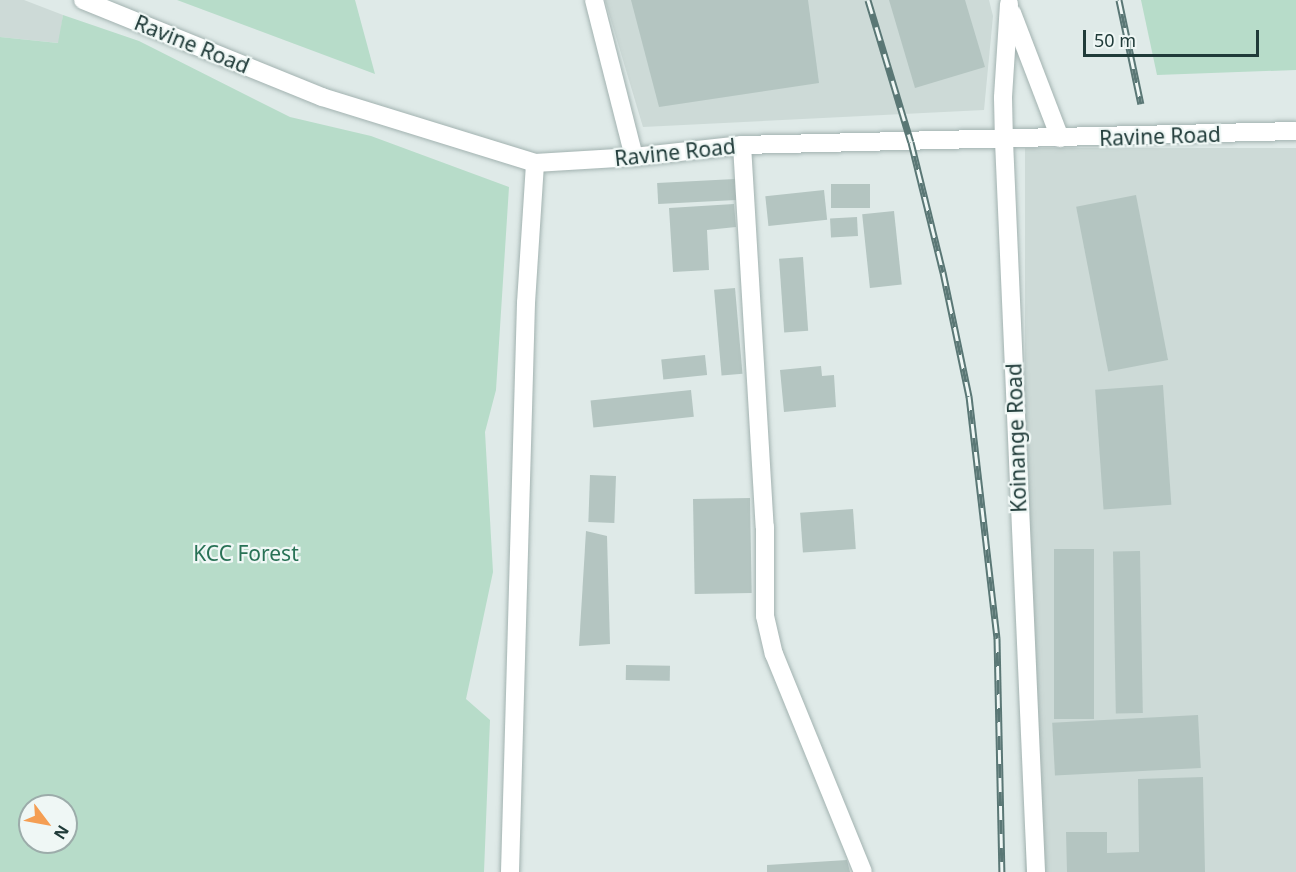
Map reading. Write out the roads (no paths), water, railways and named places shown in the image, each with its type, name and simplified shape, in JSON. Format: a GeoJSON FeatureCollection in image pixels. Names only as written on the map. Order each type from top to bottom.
{"type":"FeatureCollection","features":[{"type":"Feature","properties":{"kind":"street","name":"Ravine Road"},"geometry":{"type":"LineString","coordinates":[[82,0],[322,97],[535,163],[634,157],[742,145],[1004,141],[1296,132]]}},
{"type":"Feature","properties":{"kind":"street"},"geometry":{"type":"LineString","coordinates":[[594,0],[634,157]]}},
{"type":"Feature","properties":{"kind":"street","name":"Koinange Road"},"geometry":{"type":"LineString","coordinates":[[1008,2],[1060,138]]}},
{"type":"Feature","properties":{"kind":"street","name":"Koinange Road"},"geometry":{"type":"LineString","coordinates":[[1008,2],[1003,98],[1004,141],[1036,872]]}},
{"type":"Feature","properties":{"kind":"street"},"geometry":{"type":"LineString","coordinates":[[742,145],[765,527],[765,616],[774,654],[863,872]]}},
{"type":"Feature","properties":{"kind":"street"},"geometry":{"type":"LineString","coordinates":[[510,872],[526,303],[535,163]]}},
{"type":"Feature","properties":{"kind":"railway"},"geometry":{"type":"LineString","coordinates":[[868,0],[911,142],[943,272],[969,396],[997,638],[1002,872]]}},
{"type":"Feature","properties":{"kind":"railway"},"geometry":{"type":"LineString","coordinates":[[1119,0],[1141,104]]}},
{"type":"Feature","properties":{"kind":"park label","name":"KCC Forest"},"geometry":{"type":"Point","coordinates":[246,553]}}]}
